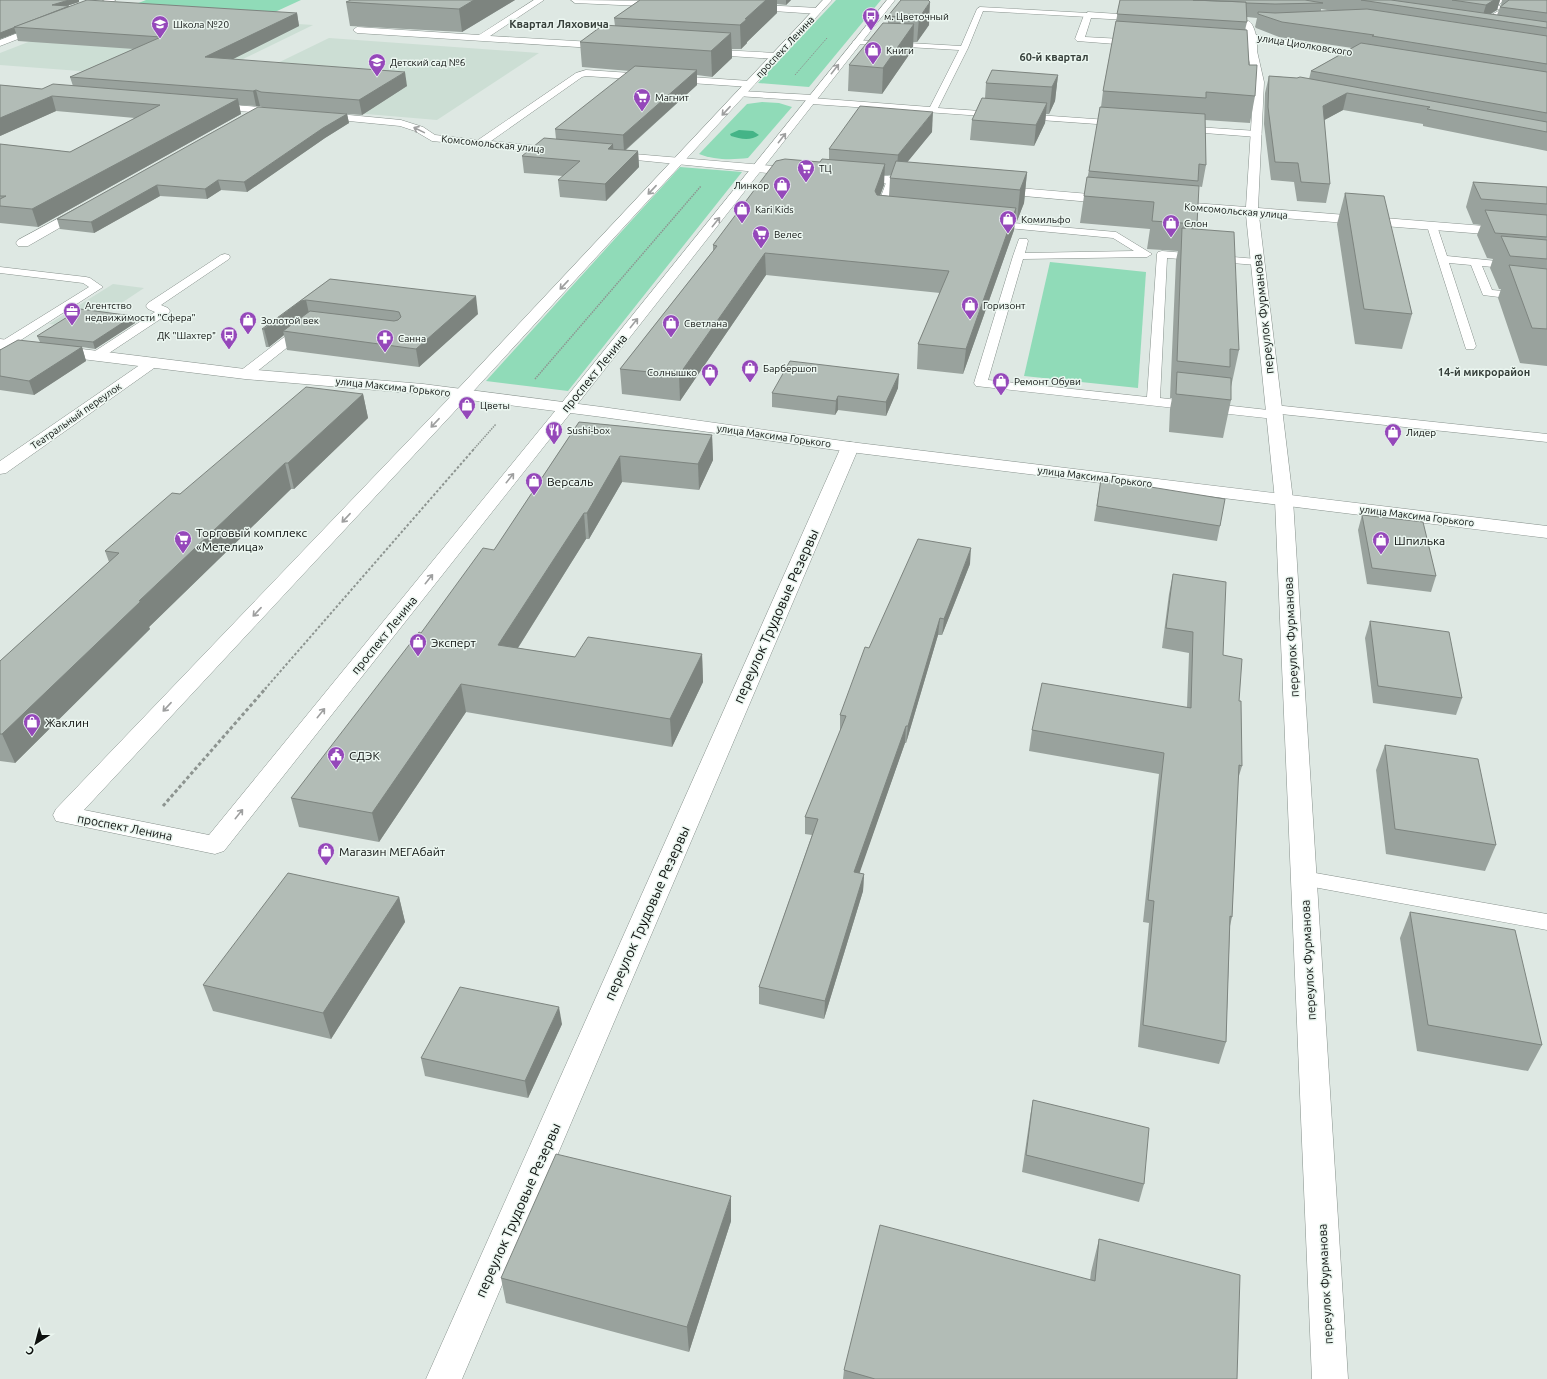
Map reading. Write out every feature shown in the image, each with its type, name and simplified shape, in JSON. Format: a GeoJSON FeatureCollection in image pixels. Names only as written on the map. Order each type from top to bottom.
{"type":"FeatureCollection","features":[{"type":"Feature","properties":{"kind":"street"},"geometry":{"type":"LineString","coordinates":[[70,16],[112,0]]}},
{"type":"Feature","properties":{"kind":"street"},"geometry":{"type":"LineString","coordinates":[[480,38],[540,0]]}},
{"type":"Feature","properties":{"kind":"street"},"geometry":{"type":"LineString","coordinates":[[575,0],[657,5],[675,3]]}},
{"type":"Feature","properties":{"kind":"street","name":"проспект Ленина"},"geometry":{"type":"LineString","coordinates":[[828,0],[462,394],[65,815],[215,844],[566,408],[812,100],[856,42],[891,0]]}},
{"type":"Feature","properties":{"kind":"street"},"geometry":{"type":"LineString","coordinates":[[736,7],[818,11]]}},
{"type":"Feature","properties":{"kind":"street"},"geometry":{"type":"LineString","coordinates":[[1150,44],[1080,39],[1088,15],[1159,18]]}},
{"type":"Feature","properties":{"kind":"street"},"geometry":{"type":"LineString","coordinates":[[0,43],[56,21]]}},
{"type":"Feature","properties":{"kind":"street","name":"переулок Фурманова"},"geometry":{"type":"LineString","coordinates":[[1259,23],[1240,22],[1249,26],[1252,37],[1248,51],[1263,83],[1257,134],[1252,213],[1284,500],[1330,1379]]}},
{"type":"Feature","properties":{"kind":"street"},"geometry":{"type":"LineString","coordinates":[[1483,24],[1497,26]]}},
{"type":"Feature","properties":{"kind":"street"},"geometry":{"type":"LineString","coordinates":[[357,30],[621,47]]}},
{"type":"Feature","properties":{"kind":"street","name":"улица Циолковского"},"geometry":{"type":"LineString","coordinates":[[1252,37],[1384,58]]}},
{"type":"Feature","properties":{"kind":"street"},"geometry":{"type":"LineString","coordinates":[[691,51],[776,56]]}},
{"type":"Feature","properties":{"kind":"street"},"geometry":{"type":"LineString","coordinates":[[480,144],[579,75],[586,73],[750,84]]}},
{"type":"Feature","properties":{"kind":"street","name":"проспект Ленина"},"geometry":{"type":"LineString","coordinates":[[741,94],[812,100]]}},
{"type":"Feature","properties":{"kind":"street"},"geometry":{"type":"LineString","coordinates":[[202,106],[291,113]]}},
{"type":"Feature","properties":{"kind":"street"},"geometry":{"type":"LineString","coordinates":[[239,122],[260,110]]}},
{"type":"Feature","properties":{"kind":"street","name":"Комсомольская улица"},"geometry":{"type":"LineString","coordinates":[[307,114],[401,123],[419,129],[432,138],[480,144],[575,152]]}},
{"type":"Feature","properties":{"kind":"street"},"geometry":{"type":"LineString","coordinates":[[599,154],[813,173]]}},
{"type":"Feature","properties":{"kind":"street"},"geometry":{"type":"LineString","coordinates":[[845,176],[931,184]]}},
{"type":"Feature","properties":{"kind":"street"},"geometry":{"type":"LineString","coordinates":[[978,188],[1127,202]]}},
{"type":"Feature","properties":{"kind":"street"},"geometry":{"type":"LineString","coordinates":[[23,243],[93,204]]}},
{"type":"Feature","properties":{"kind":"street","name":"Комсомольская улица"},"geometry":{"type":"LineString","coordinates":[[1158,204],[1252,213],[1547,235]]}},
{"type":"Feature","properties":{"kind":"street","name":"улица Максима Горького"},"geometry":{"type":"LineString","coordinates":[[3,344],[245,374],[423,389],[602,412],[850,447],[1547,532]]}},
{"type":"Feature","properties":{"kind":"street","name":"Театральный переулок"},"geometry":{"type":"LineString","coordinates":[[0,468],[152,363]]}},
{"type":"Feature","properties":{"kind":"street","name":"переулок Трудовые Резервы"},"geometry":{"type":"LineString","coordinates":[[444,1379],[850,447]]}},
{"type":"Feature","properties":{"kind":"lane"},"geometry":{"type":"LineString","coordinates":[[1483,24],[1506,10],[1493,6],[1502,0]]}},
{"type":"Feature","properties":{"kind":"lane"},"geometry":{"type":"LineString","coordinates":[[933,110],[964,48],[980,9],[1088,15]]}},
{"type":"Feature","properties":{"kind":"lane"},"geometry":{"type":"LineString","coordinates":[[856,42],[964,48]]}},
{"type":"Feature","properties":{"kind":"lane"},"geometry":{"type":"LineString","coordinates":[[812,100],[1130,125]]}},
{"type":"Feature","properties":{"kind":"lane"},"geometry":{"type":"LineString","coordinates":[[1170,128],[1257,134]]}},
{"type":"Feature","properties":{"kind":"lane"},"geometry":{"type":"LineString","coordinates":[[892,180],[880,213],[895,215]]}},
{"type":"Feature","properties":{"kind":"lane"},"geometry":{"type":"LineString","coordinates":[[982,223],[1116,235],[1146,254]]}},
{"type":"Feature","properties":{"kind":"lane"},"geometry":{"type":"LineString","coordinates":[[1432,226],[1470,346]]}},
{"type":"Feature","properties":{"kind":"lane"},"geometry":{"type":"LineString","coordinates":[[1023,241],[981,383],[1153,402],[1547,438]]}},
{"type":"Feature","properties":{"kind":"lane"},"geometry":{"type":"LineString","coordinates":[[1153,402],[1162,254]]}},
{"type":"Feature","properties":{"kind":"lane"},"geometry":{"type":"LineString","coordinates":[[1018,256],[1162,254],[1257,262]]}},
{"type":"Feature","properties":{"kind":"lane"},"geometry":{"type":"LineString","coordinates":[[96,356],[164,311],[152,306],[225,257]]}},
{"type":"Feature","properties":{"kind":"lane"},"geometry":{"type":"LineString","coordinates":[[1442,259],[1547,269]]}},
{"type":"Feature","properties":{"kind":"lane"},"geometry":{"type":"LineString","coordinates":[[1475,262],[1487,293],[1547,299]]}},
{"type":"Feature","properties":{"kind":"lane"},"geometry":{"type":"LineString","coordinates":[[0,270],[86,280],[97,287],[3,344]]}},
{"type":"Feature","properties":{"kind":"lane"},"geometry":{"type":"LineString","coordinates":[[245,374],[310,323],[318,324]]}},
{"type":"Feature","properties":{"kind":"lane"},"geometry":{"type":"LineString","coordinates":[[1304,880],[1547,922]]}},
{"type":"Feature","properties":{"kind":"path"},"geometry":{"type":"LineString","coordinates":[[776,96],[831,34]]}},
{"type":"Feature","properties":{"kind":"path"},"geometry":{"type":"LineString","coordinates":[[142,830],[720,165]]}},
{"type":"Feature","properties":{"kind":"shaded area"},"geometry":{"type":"Polygon","coordinates":[[[146,0],[301,0],[264,17],[126,8],[146,0]]]}},
{"type":"Feature","properties":{"kind":"shaded area"},"geometry":{"type":"Polygon","coordinates":[[[836,0],[881,0],[809,87],[758,83],[836,0]]]}},
{"type":"Feature","properties":{"kind":"shaded area","name":"Школа №20"},"geometry":{"type":"Polygon","coordinates":[[[108,11],[313,25],[200,80],[0,65],[0,53],[108,11]]]}},
{"type":"Feature","properties":{"kind":"shaded area","name":"Детский сад №6"},"geometry":{"type":"Polygon","coordinates":[[[329,38],[539,53],[437,120],[202,100],[329,38]]]}},
{"type":"Feature","properties":{"kind":"shaded area"},"geometry":{"type":"Polygon","coordinates":[[[762,102],[779,103],[792,107],[748,158],[723,159],[699,154],[747,104],[762,102]]]}},
{"type":"Feature","properties":{"kind":"shaded area"},"geometry":{"type":"Polygon","coordinates":[[[739,130],[753,131],[759,135],[753,138],[745,139],[731,136],[730,134],[739,130]]]}},
{"type":"Feature","properties":{"kind":"shaded area"},"geometry":{"type":"Polygon","coordinates":[[[680,167],[742,172],[568,391],[486,381],[680,167]]]}},
{"type":"Feature","properties":{"kind":"shaded area"},"geometry":{"type":"Polygon","coordinates":[[[1050,262],[1146,272],[1138,388],[1024,376],[1050,262]]]}},
{"type":"Feature","properties":{"kind":"shaded area"},"geometry":{"type":"Polygon","coordinates":[[[113,284],[144,288],[99,318],[64,326],[49,324],[113,284]]]}},
{"type":"Feature","properties":{"kind":"building"},"geometry":{"type":"Polygon","coordinates":[[[0,0],[69,0],[52,5],[69,6],[0,33],[0,0]]]}},
{"type":"Feature","properties":{"kind":"building"},"geometry":{"type":"Polygon","coordinates":[[[87,0],[297,13],[205,57],[405,72],[359,100],[261,92],[256,90],[253,91],[70,77],[161,37],[14,27],[87,0]]]}},
{"type":"Feature","properties":{"kind":"building"},"geometry":{"type":"Polygon","coordinates":[[[351,0],[474,0],[459,9],[346,2],[351,0]]]}},
{"type":"Feature","properties":{"kind":"building"},"geometry":{"type":"Polygon","coordinates":[[[640,0],[766,0],[740,25],[614,18],[640,0]]]}},
{"type":"Feature","properties":{"kind":"building"},"geometry":{"type":"Polygon","coordinates":[[[901,0],[928,0],[930,2],[919,18],[888,16],[901,0]]]}},
{"type":"Feature","properties":{"kind":"building"},"geometry":{"type":"Polygon","coordinates":[[[1120,0],[1246,2],[1247,22],[1117,14],[1120,0]]]}},
{"type":"Feature","properties":{"kind":"building"},"geometry":{"type":"Polygon","coordinates":[[[1193,0],[1305,0],[1323,3],[1275,4],[1193,0]]]}},
{"type":"Feature","properties":{"kind":"building"},"geometry":{"type":"Polygon","coordinates":[[[1361,0],[1391,0],[1547,22],[1547,28],[1361,0]]]}},
{"type":"Feature","properties":{"kind":"building"},"geometry":{"type":"Polygon","coordinates":[[[1452,0],[1494,0],[1486,5],[1452,0]]]}},
{"type":"Feature","properties":{"kind":"building"},"geometry":{"type":"Polygon","coordinates":[[[1509,0],[1547,0],[1547,13],[1500,7],[1509,0]]]}},
{"type":"Feature","properties":{"kind":"building"},"geometry":{"type":"Polygon","coordinates":[[[1367,9],[1547,36],[1547,64],[1372,36],[1374,35],[1282,22],[1258,14],[1258,12],[1275,13],[1367,9]]]}},
{"type":"Feature","properties":{"kind":"building"},"geometry":{"type":"Polygon","coordinates":[[[1116,21],[1247,30],[1249,65],[1257,65],[1255,96],[1206,92],[1206,98],[1103,91],[1116,21]]]}},
{"type":"Feature","properties":{"kind":"building"},"geometry":{"type":"Polygon","coordinates":[[[883,23],[914,24],[883,68],[849,65],[883,23]]]}},
{"type":"Feature","properties":{"kind":"building"},"geometry":{"type":"Polygon","coordinates":[[[603,25],[731,33],[711,51],[580,42],[603,25]]]}},
{"type":"Feature","properties":{"kind":"building"},"geometry":{"type":"Polygon","coordinates":[[[1361,43],[1547,72],[1547,113],[1311,71],[1361,43]]]}},
{"type":"Feature","properties":{"kind":"building"},"geometry":{"type":"Polygon","coordinates":[[[635,66],[697,70],[623,135],[555,129],[635,66]]]}},
{"type":"Feature","properties":{"kind":"building"},"geometry":{"type":"Polygon","coordinates":[[[992,70],[1058,75],[1052,87],[986,83],[992,70]]]}},
{"type":"Feature","properties":{"kind":"building"},"geometry":{"type":"Polygon","coordinates":[[[1269,76],[1300,77],[1547,122],[1547,132],[1427,109],[1430,107],[1347,93],[1323,106],[1330,184],[1301,182],[1298,163],[1275,162],[1268,107],[1269,76]]]}},
{"type":"Feature","properties":{"kind":"building"},"geometry":{"type":"Polygon","coordinates":[[[53,84],[238,99],[32,209],[0,206],[0,199],[6,196],[0,196],[0,144],[70,152],[160,105],[52,96],[0,118],[0,85],[42,89],[53,84]]]}},
{"type":"Feature","properties":{"kind":"building"},"geometry":{"type":"Polygon","coordinates":[[[982,98],[1047,103],[1036,125],[972,120],[982,98]]]}},
{"type":"Feature","properties":{"kind":"building"},"geometry":{"type":"Polygon","coordinates":[[[860,106],[933,112],[898,155],[829,149],[860,106]]]}},
{"type":"Feature","properties":{"kind":"building"},"geometry":{"type":"Polygon","coordinates":[[[258,107],[347,114],[323,128],[244,182],[218,180],[205,189],[157,185],[91,222],[57,219],[258,107]]]}},
{"type":"Feature","properties":{"kind":"building"},"geometry":{"type":"Polygon","coordinates":[[[1100,107],[1205,114],[1206,165],[1199,164],[1198,181],[1089,171],[1100,107]]]}},
{"type":"Feature","properties":{"kind":"building"},"geometry":{"type":"Polygon","coordinates":[[[544,138],[613,144],[608,149],[638,151],[605,184],[558,180],[580,161],[522,156],[544,138]]]}},
{"type":"Feature","properties":{"kind":"building"},"geometry":{"type":"Polygon","coordinates":[[[785,159],[820,162],[822,159],[885,164],[875,191],[877,195],[1016,208],[966,349],[918,344],[949,271],[765,253],[679,375],[620,369],[717,246],[713,245],[776,161],[785,159]]]}},
{"type":"Feature","properties":{"kind":"building"},"geometry":{"type":"Polygon","coordinates":[[[896,161],[1027,172],[1020,190],[890,178],[896,161]]]}},
{"type":"Feature","properties":{"kind":"building"},"geometry":{"type":"Polygon","coordinates":[[[1087,177],[1199,186],[1197,224],[1152,221],[1154,202],[1084,196],[1087,177]]]}},
{"type":"Feature","properties":{"kind":"building"},"geometry":{"type":"Polygon","coordinates":[[[1473,182],[1547,187],[1547,204],[1481,199],[1473,182]]]}},
{"type":"Feature","properties":{"kind":"building"},"geometry":{"type":"Polygon","coordinates":[[[1345,193],[1384,196],[1412,314],[1364,309],[1345,193]]]}},
{"type":"Feature","properties":{"kind":"building"},"geometry":{"type":"Polygon","coordinates":[[[1485,210],[1547,215],[1547,237],[1495,233],[1485,210]]]}},
{"type":"Feature","properties":{"kind":"building"},"geometry":{"type":"Polygon","coordinates":[[[1182,228],[1234,232],[1239,350],[1230,349],[1230,367],[1177,361],[1182,228]]]}},
{"type":"Feature","properties":{"kind":"building"},"geometry":{"type":"Polygon","coordinates":[[[1501,236],[1547,240],[1547,259],[1510,256],[1501,236]]]}},
{"type":"Feature","properties":{"kind":"building"},"geometry":{"type":"Polygon","coordinates":[[[1509,265],[1547,269],[1547,329],[1532,328],[1509,265]]]}},
{"type":"Feature","properties":{"kind":"building"},"geometry":{"type":"Polygon","coordinates":[[[330,279],[476,296],[416,349],[283,331],[310,311],[394,321],[401,317],[399,312],[394,311],[306,300],[301,301],[262,329],[330,279]]]}},
{"type":"Feature","properties":{"kind":"building"},"geometry":{"type":"Polygon","coordinates":[[[80,309],[133,316],[93,342],[37,336],[80,309]]]}},
{"type":"Feature","properties":{"kind":"building"},"geometry":{"type":"Polygon","coordinates":[[[18,340],[82,347],[29,381],[0,376],[0,350],[18,340]]]}},
{"type":"Feature","properties":{"kind":"building"},"geometry":{"type":"Polygon","coordinates":[[[790,361],[899,374],[886,402],[838,396],[836,401],[772,393],[790,361]]]}},
{"type":"Feature","properties":{"kind":"building"},"geometry":{"type":"Polygon","coordinates":[[[1177,372],[1231,378],[1231,400],[1176,394],[1177,372]]]}},
{"type":"Feature","properties":{"kind":"building"},"geometry":{"type":"Polygon","coordinates":[[[306,387],[363,394],[288,463],[285,463],[139,601],[141,601],[2,734],[0,734],[0,661],[119,553],[105,551],[172,493],[180,494],[306,387]]]}},
{"type":"Feature","properties":{"kind":"building"},"geometry":{"type":"Polygon","coordinates":[[[579,422],[712,435],[698,464],[620,456],[587,513],[584,513],[498,645],[575,657],[588,637],[702,654],[670,719],[461,684],[372,813],[291,798],[419,632],[421,633],[483,548],[494,550],[579,422]]]}},
{"type":"Feature","properties":{"kind":"building"},"geometry":{"type":"Polygon","coordinates":[[[1101,479],[1225,499],[1220,526],[1097,506],[1101,479]]]}},
{"type":"Feature","properties":{"kind":"building"},"geometry":{"type":"Polygon","coordinates":[[[1362,515],[1423,522],[1436,576],[1372,568],[1362,515]]]}},
{"type":"Feature","properties":{"kind":"building"},"geometry":{"type":"Polygon","coordinates":[[[918,539],[971,548],[944,619],[940,618],[908,726],[906,726],[854,872],[864,874],[825,1001],[759,987],[818,819],[805,817],[846,716],[840,715],[865,647],[869,648],[918,539]]]}},
{"type":"Feature","properties":{"kind":"building"},"geometry":{"type":"Polygon","coordinates":[[[1173,574],[1226,582],[1223,655],[1242,659],[1239,701],[1241,701],[1242,766],[1239,765],[1232,917],[1230,916],[1226,1042],[1143,1025],[1154,901],[1148,900],[1164,753],[1032,730],[1042,683],[1191,708],[1193,632],[1166,628],[1173,574]]]}},
{"type":"Feature","properties":{"kind":"building"},"geometry":{"type":"Polygon","coordinates":[[[1370,621],[1449,632],[1462,698],[1378,686],[1370,621]]]}},
{"type":"Feature","properties":{"kind":"building"},"geometry":{"type":"Polygon","coordinates":[[[1385,745],[1478,759],[1496,845],[1395,829],[1385,745]]]}},
{"type":"Feature","properties":{"kind":"building"},"geometry":{"type":"Polygon","coordinates":[[[288,873],[399,897],[323,1013],[203,985],[288,873]]]}},
{"type":"Feature","properties":{"kind":"building"},"geometry":{"type":"Polygon","coordinates":[[[1410,912],[1515,930],[1542,1045],[1428,1025],[1410,912]]]}},
{"type":"Feature","properties":{"kind":"building"},"geometry":{"type":"Polygon","coordinates":[[[460,987],[559,1007],[525,1081],[421,1058],[460,987]]]}},
{"type":"Feature","properties":{"kind":"building"},"geometry":{"type":"Polygon","coordinates":[[[1033,1100],[1149,1128],[1144,1184],[1026,1155],[1033,1100]]]}},
{"type":"Feature","properties":{"kind":"building"},"geometry":{"type":"Polygon","coordinates":[[[556,1154],[731,1196],[687,1327],[501,1278],[556,1154]]]}},
{"type":"Feature","properties":{"kind":"building"},"geometry":{"type":"Polygon","coordinates":[[[880,1225],[1095,1281],[1099,1239],[1240,1275],[1237,1379],[875,1379],[844,1370],[880,1225]]]}},
{"type":"Feature","properties":{"kind":"place","name":"м. Цветочный"},"geometry":{"type":"Point","coordinates":[871,31]}},
{"type":"Feature","properties":{"kind":"place","name":"Школа №20"},"geometry":{"type":"Point","coordinates":[160,39]}},
{"type":"Feature","properties":{"kind":"place","name":"Книги"},"geometry":{"type":"Point","coordinates":[873,65]}},
{"type":"Feature","properties":{"kind":"place","name":"Детский сад №6"},"geometry":{"type":"Point","coordinates":[377,77]}},
{"type":"Feature","properties":{"kind":"place","name":"Магнит"},"geometry":{"type":"Point","coordinates":[642,112]}},
{"type":"Feature","properties":{"kind":"place","name":"ТЦ"},"geometry":{"type":"Point","coordinates":[806,183]}},
{"type":"Feature","properties":{"kind":"place","name":"Линкор"},"geometry":{"type":"Point","coordinates":[782,200]}},
{"type":"Feature","properties":{"kind":"place","name":"Kari Kids"},"geometry":{"type":"Point","coordinates":[742,224]}},
{"type":"Feature","properties":{"kind":"place","name":"Комильфо"},"geometry":{"type":"Point","coordinates":[1008,234]}},
{"type":"Feature","properties":{"kind":"place","name":"Слон"},"geometry":{"type":"Point","coordinates":[1171,238]}},
{"type":"Feature","properties":{"kind":"place","name":"Велес"},"geometry":{"type":"Point","coordinates":[761,249]}},
{"type":"Feature","properties":{"kind":"place","name":"Горизонт"},"geometry":{"type":"Point","coordinates":[970,320]}},
{"type":"Feature","properties":{"kind":"place","name":"Агентство недвижимости \"Сфера\""},"geometry":{"type":"Point","coordinates":[72,326]}},
{"type":"Feature","properties":{"kind":"place","name":"Золотой век"},"geometry":{"type":"Point","coordinates":[248,335]}},
{"type":"Feature","properties":{"kind":"place","name":"Светлана"},"geometry":{"type":"Point","coordinates":[671,338]}},
{"type":"Feature","properties":{"kind":"place","name":"ДК \"Шахтер\""},"geometry":{"type":"Point","coordinates":[229,350]}},
{"type":"Feature","properties":{"kind":"place","name":"Санна"},"geometry":{"type":"Point","coordinates":[385,353]}},
{"type":"Feature","properties":{"kind":"place","name":"Барбершоп"},"geometry":{"type":"Point","coordinates":[750,383]}},
{"type":"Feature","properties":{"kind":"place","name":"Солнышко"},"geometry":{"type":"Point","coordinates":[710,387]}},
{"type":"Feature","properties":{"kind":"place","name":"Ремонт Обуви"},"geometry":{"type":"Point","coordinates":[1001,396]}},
{"type":"Feature","properties":{"kind":"place","name":"Цветы"},"geometry":{"type":"Point","coordinates":[467,420]}},
{"type":"Feature","properties":{"kind":"place","name":"Sushi-box"},"geometry":{"type":"Point","coordinates":[554,445]}},
{"type":"Feature","properties":{"kind":"place","name":"Лидер"},"geometry":{"type":"Point","coordinates":[1393,447]}},
{"type":"Feature","properties":{"kind":"place","name":"Версаль"},"geometry":{"type":"Point","coordinates":[534,496]}},
{"type":"Feature","properties":{"kind":"place","name":"Торговый комплекс «Метелица»"},"geometry":{"type":"Point","coordinates":[183,554]}},
{"type":"Feature","properties":{"kind":"place","name":"Шпилька"},"geometry":{"type":"Point","coordinates":[1381,555]}},
{"type":"Feature","properties":{"kind":"place","name":"Эксперт"},"geometry":{"type":"Point","coordinates":[418,657]}},
{"type":"Feature","properties":{"kind":"place","name":"Жаклин"},"geometry":{"type":"Point","coordinates":[32,737]}},
{"type":"Feature","properties":{"kind":"place","name":"СДЭК"},"geometry":{"type":"Point","coordinates":[336,770]}},
{"type":"Feature","properties":{"kind":"place","name":"Магазин МЕГАбайт"},"geometry":{"type":"Point","coordinates":[326,866]}},
{"type":"Feature","properties":{"kind":"district","name":"Квартал Ляховича"},"geometry":{"type":"Point","coordinates":[559,24]}},
{"type":"Feature","properties":{"kind":"district","name":"60-й квартал"},"geometry":{"type":"Point","coordinates":[1054,57]}},
{"type":"Feature","properties":{"kind":"district","name":"14-й микрорайон"},"geometry":{"type":"Point","coordinates":[1484,372]}}]}
